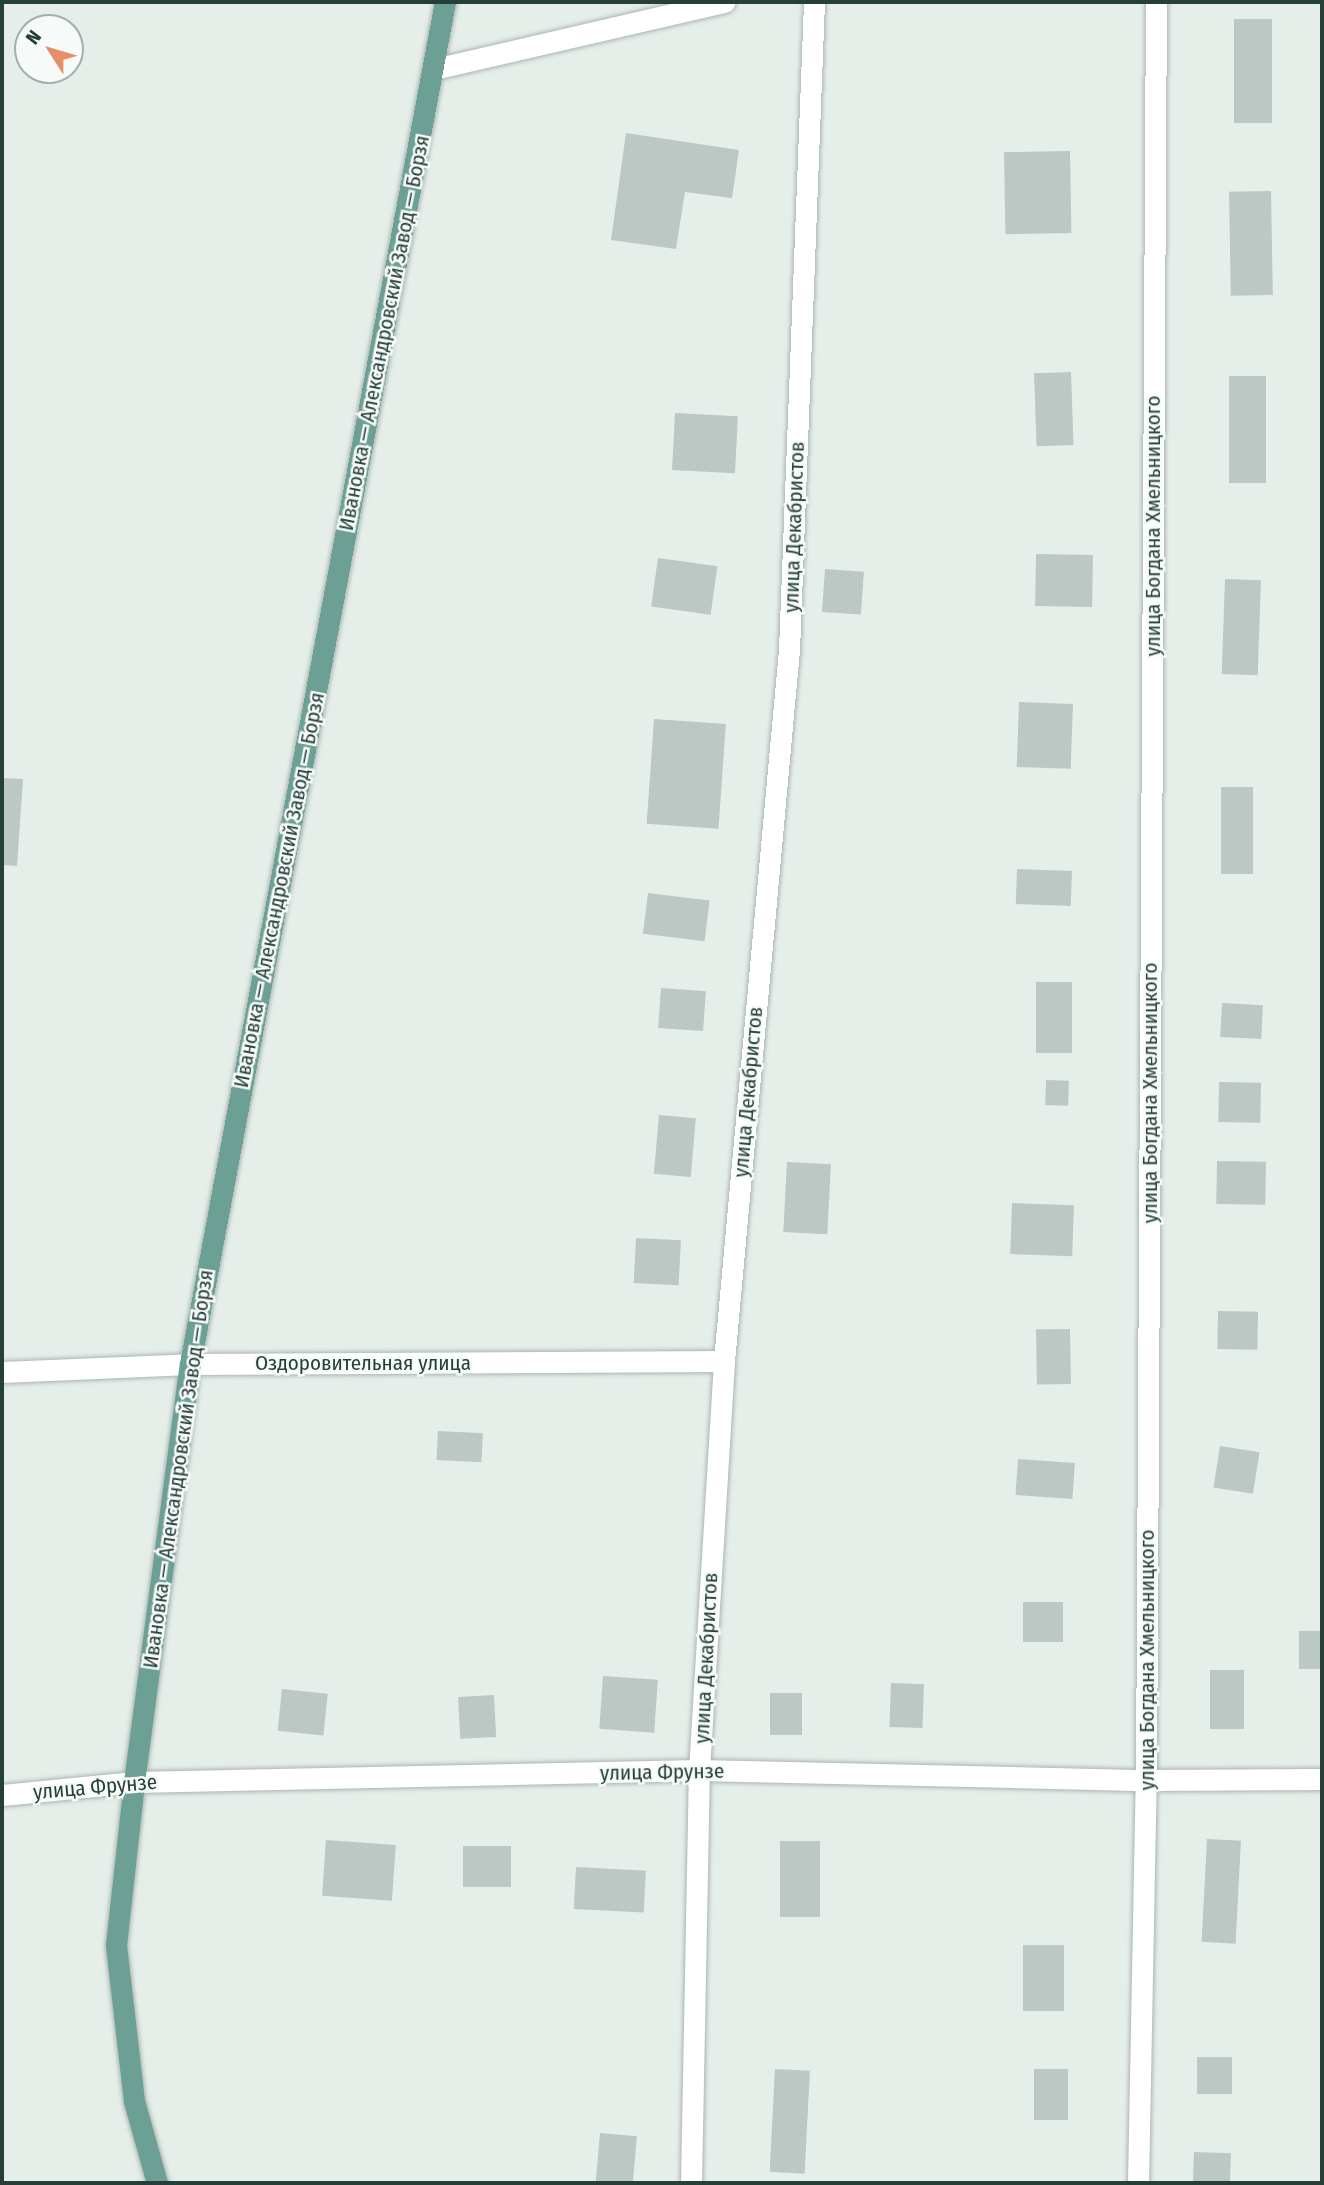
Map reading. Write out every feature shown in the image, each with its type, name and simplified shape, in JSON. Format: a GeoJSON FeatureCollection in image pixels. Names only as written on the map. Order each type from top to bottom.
{"type":"FeatureCollection","features":[{"type":"Feature","properties":{"kind":"main road","name":"Ивановка — Александровский Завод — Борзя"},"geometry":{"type":"LineString","coordinates":[[157,2183],[134,2101],[116,1945],[134,1782],[190,1364],[445,2]]}},
{"type":"Feature","properties":{"kind":"street"},"geometry":{"type":"LineString","coordinates":[[434,68],[724,2]]}},
{"type":"Feature","properties":{"kind":"street","name":"улица Декабристов"},"geometry":{"type":"LineString","coordinates":[[691,2183],[699,1770],[724,1361],[789,650],[814,2]]}},
{"type":"Feature","properties":{"kind":"street","name":"улица Богдана Хмельницкого"},"geometry":{"type":"LineString","coordinates":[[1138,2183],[1146,1780],[1156,2]]}},
{"type":"Feature","properties":{"kind":"street","name":"Оздоровительная улица"},"geometry":{"type":"LineString","coordinates":[[2,1372],[190,1364],[724,1361]]}},
{"type":"Feature","properties":{"kind":"street","name":"улица Фрунзе"},"geometry":{"type":"LineString","coordinates":[[2,1796],[134,1782],[699,1770],[1146,1780],[1322,1779]]}},
{"type":"Feature","properties":{"kind":"building"},"geometry":{"type":"Polygon","coordinates":[[[1234,19],[1272,19],[1272,123],[1234,123],[1234,19]]]}},
{"type":"Feature","properties":{"kind":"building"},"geometry":{"type":"Polygon","coordinates":[[[626,133],[739,150],[732,198],[685,192],[676,249],[611,240],[626,133]]]}},
{"type":"Feature","properties":{"kind":"building"},"geometry":{"type":"Polygon","coordinates":[[[1070,151],[1071,233],[1005,234],[1004,152],[1070,151]]]}},
{"type":"Feature","properties":{"kind":"building"},"geometry":{"type":"Polygon","coordinates":[[[1271,191],[1273,295],[1231,296],[1229,192],[1271,191]]]}},
{"type":"Feature","properties":{"kind":"building"},"geometry":{"type":"Polygon","coordinates":[[[1071,372],[1074,445],[1037,446],[1034,373],[1071,372]]]}},
{"type":"Feature","properties":{"kind":"building"},"geometry":{"type":"Polygon","coordinates":[[[1229,376],[1266,376],[1266,483],[1229,483],[1229,376]]]}},
{"type":"Feature","properties":{"kind":"building"},"geometry":{"type":"Polygon","coordinates":[[[675,413],[738,416],[735,473],[672,470],[675,413]]]}},
{"type":"Feature","properties":{"kind":"building"},"geometry":{"type":"Polygon","coordinates":[[[1036,554],[1093,555],[1092,607],[1035,606],[1036,554]]]}},
{"type":"Feature","properties":{"kind":"building"},"geometry":{"type":"Polygon","coordinates":[[[658,558],[717,566],[711,615],[651,607],[658,558]]]}},
{"type":"Feature","properties":{"kind":"building"},"geometry":{"type":"Polygon","coordinates":[[[825,569],[864,572],[861,615],[822,612],[825,569]]]}},
{"type":"Feature","properties":{"kind":"building"},"geometry":{"type":"Polygon","coordinates":[[[1225,579],[1261,580],[1258,675],[1222,674],[1225,579]]]}},
{"type":"Feature","properties":{"kind":"building"},"geometry":{"type":"Polygon","coordinates":[[[1019,702],[1073,704],[1071,769],[1017,767],[1019,702]]]}},
{"type":"Feature","properties":{"kind":"building"},"geometry":{"type":"Polygon","coordinates":[[[654,719],[726,724],[719,829],[647,824],[654,719]]]}},
{"type":"Feature","properties":{"kind":"building"},"geometry":{"type":"Polygon","coordinates":[[[2,778],[23,779],[17,866],[2,865],[2,778]]]}},
{"type":"Feature","properties":{"kind":"building"},"geometry":{"type":"Polygon","coordinates":[[[1221,787],[1253,787],[1253,874],[1221,874],[1221,787]]]}},
{"type":"Feature","properties":{"kind":"building"},"geometry":{"type":"Polygon","coordinates":[[[1017,869],[1072,871],[1071,906],[1016,904],[1017,869]]]}},
{"type":"Feature","properties":{"kind":"building"},"geometry":{"type":"Polygon","coordinates":[[[648,893],[710,901],[705,941],[643,934],[648,893]]]}},
{"type":"Feature","properties":{"kind":"building"},"geometry":{"type":"Polygon","coordinates":[[[1036,982],[1072,982],[1072,1053],[1036,1053],[1036,982]]]}},
{"type":"Feature","properties":{"kind":"building"},"geometry":{"type":"Polygon","coordinates":[[[661,988],[706,991],[703,1031],[658,1028],[661,988]]]}},
{"type":"Feature","properties":{"kind":"building"},"geometry":{"type":"Polygon","coordinates":[[[1222,1003],[1263,1005],[1261,1039],[1220,1037],[1222,1003]]]}},
{"type":"Feature","properties":{"kind":"building"},"geometry":{"type":"Polygon","coordinates":[[[1046,1080],[1069,1081],[1068,1106],[1045,1105],[1046,1080]]]}},
{"type":"Feature","properties":{"kind":"building"},"geometry":{"type":"Polygon","coordinates":[[[1219,1082],[1261,1083],[1260,1123],[1218,1122],[1219,1082]]]}},
{"type":"Feature","properties":{"kind":"building"},"geometry":{"type":"Polygon","coordinates":[[[659,1115],[696,1118],[691,1177],[654,1174],[659,1115]]]}},
{"type":"Feature","properties":{"kind":"building"},"geometry":{"type":"Polygon","coordinates":[[[1217,1161],[1266,1162],[1265,1205],[1216,1204],[1217,1161]]]}},
{"type":"Feature","properties":{"kind":"building"},"geometry":{"type":"Polygon","coordinates":[[[787,1162],[831,1164],[827,1234],[783,1232],[787,1162]]]}},
{"type":"Feature","properties":{"kind":"building"},"geometry":{"type":"Polygon","coordinates":[[[1012,1203],[1074,1205],[1072,1256],[1010,1254],[1012,1203]]]}},
{"type":"Feature","properties":{"kind":"building"},"geometry":{"type":"Polygon","coordinates":[[[636,1238],[681,1240],[679,1285],[634,1283],[636,1238]]]}},
{"type":"Feature","properties":{"kind":"building"},"geometry":{"type":"Polygon","coordinates":[[[1218,1311],[1258,1312],[1257,1350],[1217,1349],[1218,1311]]]}},
{"type":"Feature","properties":{"kind":"building"},"geometry":{"type":"Polygon","coordinates":[[[1070,1329],[1071,1384],[1037,1385],[1036,1330],[1070,1329]]]}},
{"type":"Feature","properties":{"kind":"building"},"geometry":{"type":"Polygon","coordinates":[[[438,1431],[483,1433],[481,1462],[436,1460],[438,1431]]]}},
{"type":"Feature","properties":{"kind":"building"},"geometry":{"type":"Polygon","coordinates":[[[1220,1446],[1260,1452],[1253,1494],[1213,1487],[1220,1446]]]}},
{"type":"Feature","properties":{"kind":"building"},"geometry":{"type":"Polygon","coordinates":[[[1018,1459],[1075,1463],[1072,1499],[1015,1495],[1018,1459]]]}},
{"type":"Feature","properties":{"kind":"building"},"geometry":{"type":"Polygon","coordinates":[[[1023,1602],[1063,1602],[1063,1642],[1023,1642],[1023,1602]]]}},
{"type":"Feature","properties":{"kind":"building"},"geometry":{"type":"Polygon","coordinates":[[[1299,1631],[1322,1631],[1322,1669],[1299,1669],[1299,1631]]]}},
{"type":"Feature","properties":{"kind":"building"},"geometry":{"type":"Polygon","coordinates":[[[1210,1670],[1244,1670],[1244,1729],[1210,1729],[1210,1670]]]}},
{"type":"Feature","properties":{"kind":"building"},"geometry":{"type":"Polygon","coordinates":[[[603,1676],[658,1680],[654,1733],[599,1729],[603,1676]]]}},
{"type":"Feature","properties":{"kind":"building"},"geometry":{"type":"Polygon","coordinates":[[[891,1683],[924,1684],[922,1728],[889,1727],[891,1683]]]}},
{"type":"Feature","properties":{"kind":"building"},"geometry":{"type":"Polygon","coordinates":[[[282,1689],[328,1694],[323,1736],[278,1731],[282,1689]]]}},
{"type":"Feature","properties":{"kind":"building"},"geometry":{"type":"Polygon","coordinates":[[[770,1693],[802,1693],[802,1735],[770,1735],[770,1693]]]}},
{"type":"Feature","properties":{"kind":"building"},"geometry":{"type":"Polygon","coordinates":[[[494,1695],[496,1737],[460,1739],[458,1697],[494,1695]]]}},
{"type":"Feature","properties":{"kind":"building"},"geometry":{"type":"Polygon","coordinates":[[[1207,1839],[1241,1841],[1236,1944],[1202,1942],[1207,1839]]]}},
{"type":"Feature","properties":{"kind":"building"},"geometry":{"type":"Polygon","coordinates":[[[326,1840],[396,1845],[392,1901],[322,1896],[326,1840]]]}},
{"type":"Feature","properties":{"kind":"building"},"geometry":{"type":"Polygon","coordinates":[[[780,1841],[820,1841],[820,1917],[780,1917],[780,1841]]]}},
{"type":"Feature","properties":{"kind":"building"},"geometry":{"type":"Polygon","coordinates":[[[463,1846],[511,1846],[511,1887],[463,1887],[463,1846]]]}},
{"type":"Feature","properties":{"kind":"building"},"geometry":{"type":"Polygon","coordinates":[[[576,1867],[646,1871],[644,1913],[574,1909],[576,1867]]]}},
{"type":"Feature","properties":{"kind":"building"},"geometry":{"type":"Polygon","coordinates":[[[1023,1945],[1064,1945],[1064,2011],[1023,2011],[1023,1945]]]}},
{"type":"Feature","properties":{"kind":"building"},"geometry":{"type":"Polygon","coordinates":[[[1197,2057],[1232,2057],[1232,2094],[1197,2094],[1197,2057]]]}},
{"type":"Feature","properties":{"kind":"building"},"geometry":{"type":"Polygon","coordinates":[[[775,2069],[810,2071],[805,2174],[770,2172],[775,2069]]]}},
{"type":"Feature","properties":{"kind":"building"},"geometry":{"type":"Polygon","coordinates":[[[1034,2069],[1068,2069],[1068,2120],[1034,2120],[1034,2069]]]}},
{"type":"Feature","properties":{"kind":"building"},"geometry":{"type":"Polygon","coordinates":[[[600,2133],[637,2136],[633,2183],[596,2183],[600,2133]]]}},
{"type":"Feature","properties":{"kind":"building"},"geometry":{"type":"Polygon","coordinates":[[[1194,2152],[1231,2153],[1230,2183],[1193,2183],[1194,2152]]]}}]}
